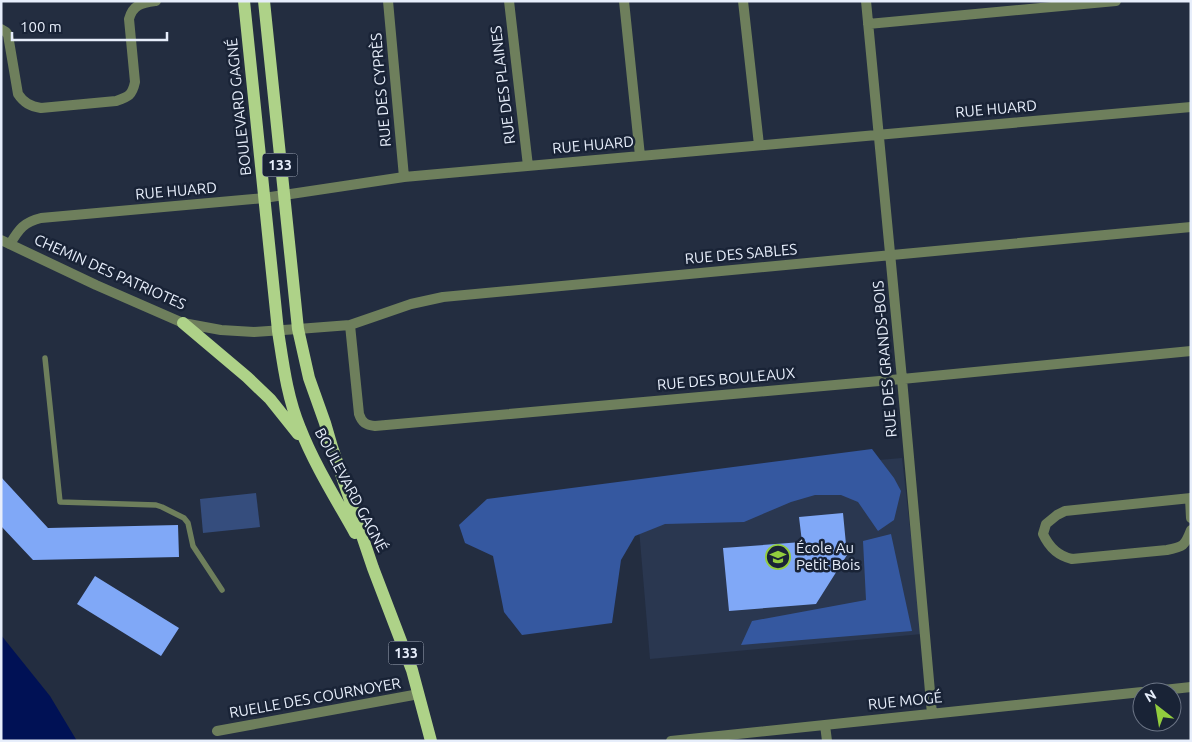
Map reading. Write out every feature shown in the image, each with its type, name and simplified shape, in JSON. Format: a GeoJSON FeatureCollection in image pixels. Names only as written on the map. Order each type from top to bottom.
{"type":"FeatureCollection","features":[{"type":"Feature","properties":{"kind":"main road","name":"BOULEVARD GAGNÉ"},"geometry":{"type":"LineString","coordinates":[[244,1],[278,331],[286,382],[299,426],[308,446],[374,568]]}},
{"type":"Feature","properties":{"kind":"main road","name":"BOULEVARD GAGNÉ"},"geometry":{"type":"LineString","coordinates":[[264,1],[298,329],[309,378],[374,568]]}},
{"type":"Feature","properties":{"kind":"main road"},"geometry":{"type":"LineString","coordinates":[[183,323],[270,399],[308,446]]}},
{"type":"Feature","properties":{"kind":"main road","name":"133"},"geometry":{"type":"LineString","coordinates":[[374,568],[408,660],[431,741]]}},
{"type":"Feature","properties":{"kind":"street"},"geometry":{"type":"LineString","coordinates":[[1,29],[8,35],[18,94],[23,101],[31,106],[41,108],[116,101],[125,98],[133,92],[135,82],[129,20],[131,11],[146,2],[156,1]]}},
{"type":"Feature","properties":{"kind":"street","name":"RUE DES CYPRÈS"},"geometry":{"type":"LineString","coordinates":[[388,1],[404,177]]}},
{"type":"Feature","properties":{"kind":"street","name":"RUE DES PLAINES"},"geometry":{"type":"LineString","coordinates":[[509,1],[528,166]]}},
{"type":"Feature","properties":{"kind":"street"},"geometry":{"type":"LineString","coordinates":[[624,1],[640,156]]}},
{"type":"Feature","properties":{"kind":"street"},"geometry":{"type":"LineString","coordinates":[[743,1],[759,145]]}},
{"type":"Feature","properties":{"kind":"street","name":"RUE DES GRANDS-BOIS"},"geometry":{"type":"LineString","coordinates":[[866,1],[932,714]]}},
{"type":"Feature","properties":{"kind":"street"},"geometry":{"type":"LineString","coordinates":[[868,24],[1116,1]]}},
{"type":"Feature","properties":{"kind":"street","name":"RUE HUARD"},"geometry":{"type":"LineString","coordinates":[[6,242],[25,224],[41,218],[264,198],[404,177],[1191,107]]}},
{"type":"Feature","properties":{"kind":"street","name":"RUE DES SABLES"},"geometry":{"type":"LineString","coordinates":[[298,329],[350,325],[411,304],[443,297],[1191,228]]}},
{"type":"Feature","properties":{"kind":"street","name":"CHEMIN DES PATRIOTES"},"geometry":{"type":"LineString","coordinates":[[6,242],[183,323],[221,330],[254,332],[298,329]]}},
{"type":"Feature","properties":{"kind":"street","name":"RUE DES BOULEAUX"},"geometry":{"type":"LineString","coordinates":[[350,325],[359,414],[362,422],[375,426],[1191,351]]}},
{"type":"Feature","properties":{"kind":"street"},"geometry":{"type":"LineString","coordinates":[[1191,518],[1190,498],[1065,512],[1057,515],[1046,524],[1043,534],[1053,549],[1064,557],[1072,559],[1167,550],[1180,547],[1186,541],[1191,530]]}},
{"type":"Feature","properties":{"kind":"street","name":"RUE MOGÉ"},"geometry":{"type":"LineString","coordinates":[[671,741],[1132,693]]}},
{"type":"Feature","properties":{"kind":"street","name":"RUELLE DES COURNOYER"},"geometry":{"type":"LineString","coordinates":[[218,731],[419,694]]}},
{"type":"Feature","properties":{"kind":"street"},"geometry":{"type":"LineString","coordinates":[[825,725],[827,741]]}},
{"type":"Feature","properties":{"kind":"lane"},"geometry":{"type":"LineString","coordinates":[[45,358],[60,502],[156,505],[184,518],[188,523],[193,546],[222,590]]}},
{"type":"Feature","properties":{"kind":"shaded area"},"geometry":{"type":"Polygon","coordinates":[[[872,449],[894,478],[901,491],[894,520],[878,531],[858,502],[841,495],[815,495],[791,502],[744,522],[665,524],[635,536],[621,560],[612,623],[522,635],[504,612],[493,556],[465,543],[459,525],[487,499],[872,449]]]}},
{"type":"Feature","properties":{"kind":"shaded area","name":"École Au Petit Bois"},"geometry":{"type":"Polygon","coordinates":[[[902,458],[922,634],[650,659],[635,481],[902,458]]]}},
{"type":"Feature","properties":{"kind":"shaded area"},"geometry":{"type":"Polygon","coordinates":[[[256,493],[260,527],[203,533],[200,499],[256,493]]]}},
{"type":"Feature","properties":{"kind":"shaded area"},"geometry":{"type":"Polygon","coordinates":[[[891,534],[912,631],[741,645],[752,621],[866,600],[863,541],[891,534]]]}},
{"type":"Feature","properties":{"kind":"shaded area"},"geometry":{"type":"Polygon","coordinates":[[[1,635],[50,696],[77,741],[1,741],[1,635]]]}},
{"type":"Feature","properties":{"kind":"building"},"geometry":{"type":"Polygon","coordinates":[[[1,477],[48,528],[178,525],[179,557],[33,560],[1,526],[1,477]]]}},
{"type":"Feature","properties":{"kind":"building","name":"École Au Petit Bois"},"geometry":{"type":"Polygon","coordinates":[[[843,513],[847,555],[816,604],[729,611],[723,548],[802,542],[799,517],[843,513]]]}},
{"type":"Feature","properties":{"kind":"building"},"geometry":{"type":"Polygon","coordinates":[[[95,576],[179,628],[161,656],[77,604],[95,576]]]}},
{"type":"Feature","properties":{"kind":"place","name":"École Au Petit Bois"},"geometry":{"type":"Point","coordinates":[778,557]}}]}
